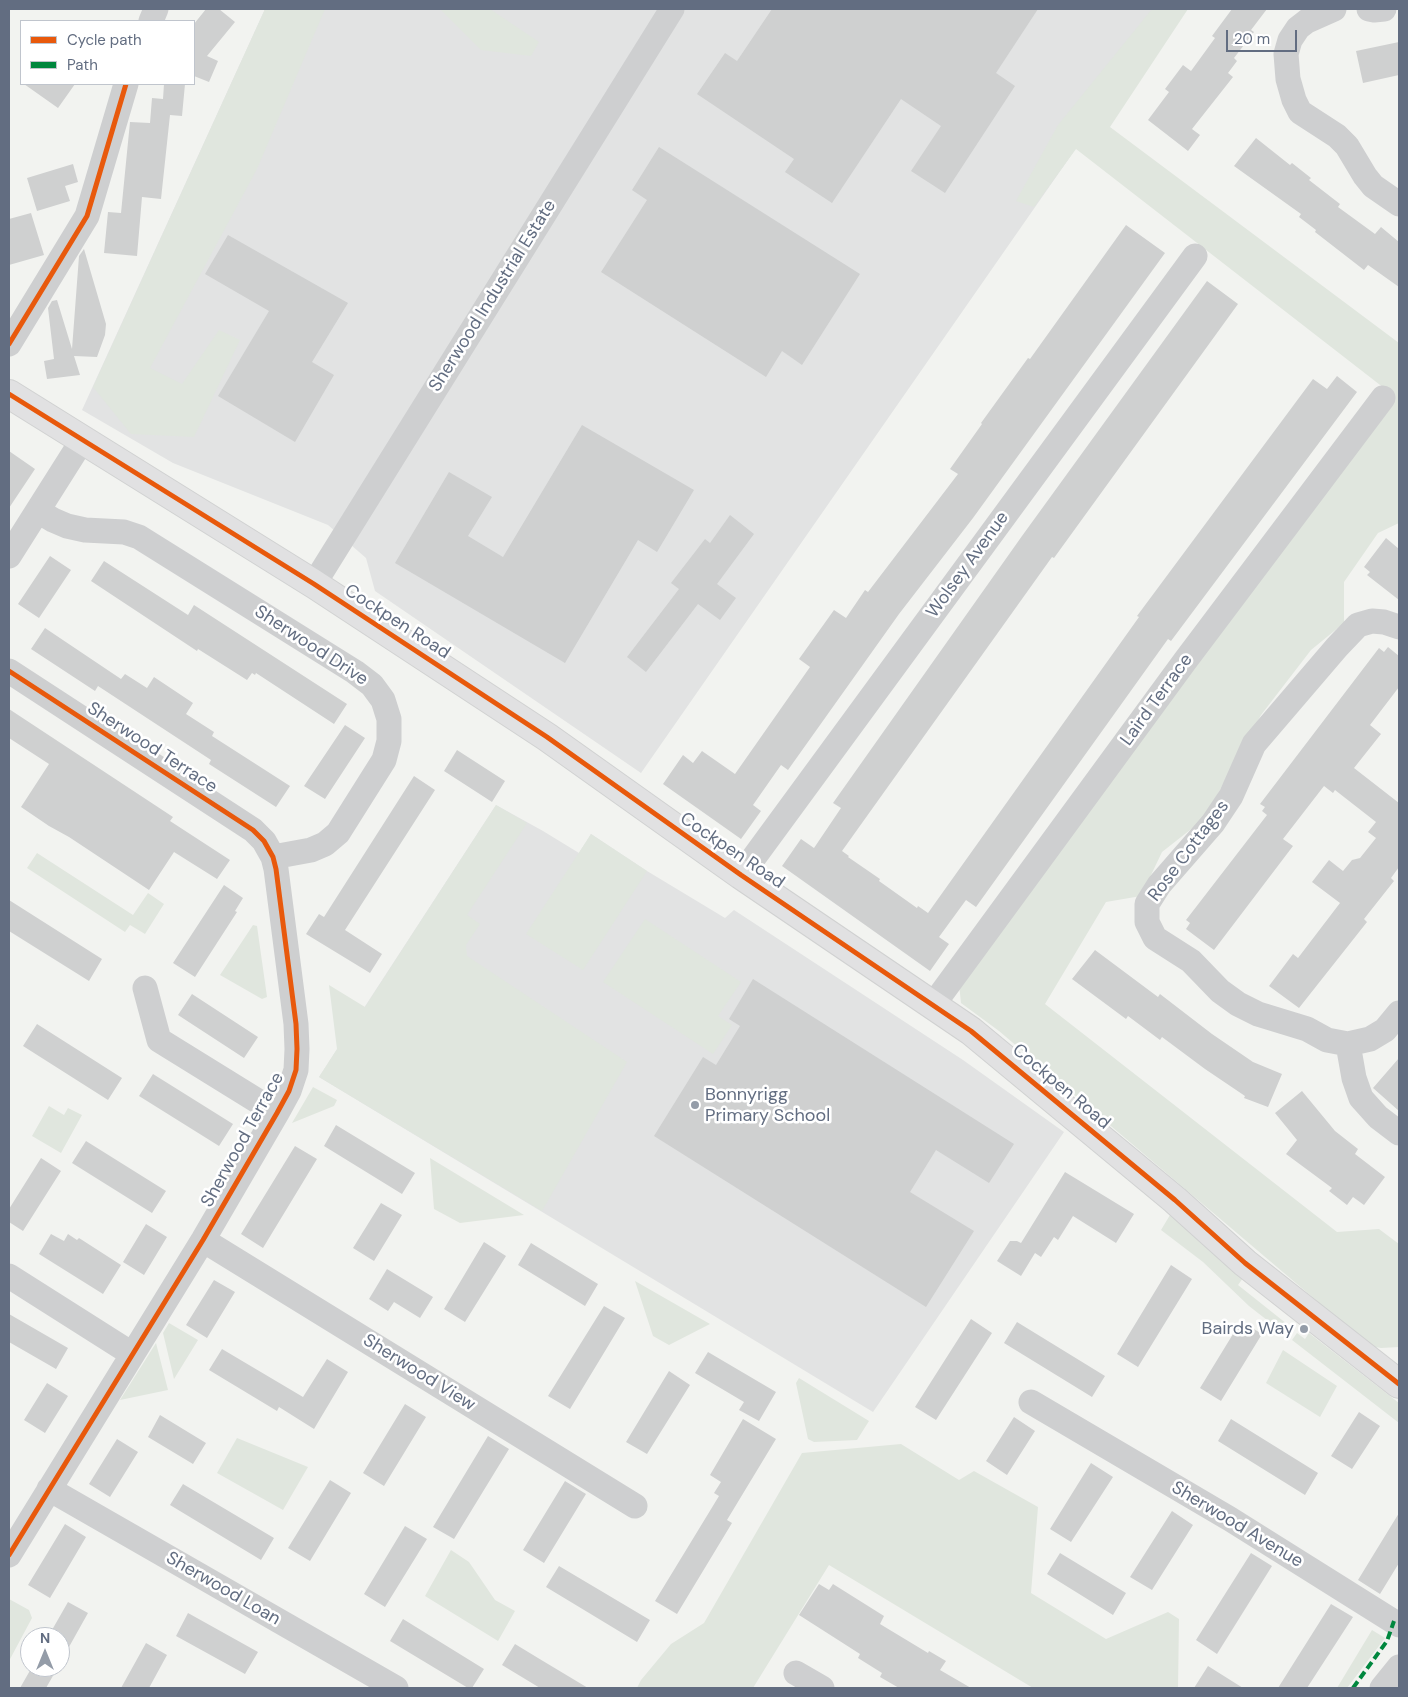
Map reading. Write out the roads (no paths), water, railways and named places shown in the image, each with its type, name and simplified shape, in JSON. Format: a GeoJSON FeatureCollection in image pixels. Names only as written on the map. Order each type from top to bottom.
{"type":"FeatureCollection","features":[{"type":"Feature","properties":{"kind":"main road","name":"Cockpen Road"},"geometry":{"type":"LineString","coordinates":[[9,394],[314,584],[547,737],[741,874],[933,1005],[992,1047],[1175,1200],[1245,1263],[1398,1381]]}},
{"type":"Feature","properties":{"kind":"street","name":"Sherwood Industrial Estate"},"geometry":{"type":"LineString","coordinates":[[314,584],[672,9]]}},
{"type":"Feature","properties":{"kind":"street"},"geometry":{"type":"LineString","coordinates":[[1334,9],[1307,20],[1298,28],[1290,40],[1286,54],[1288,79],[1294,100],[1300,112],[1348,146],[1373,186],[1399,204]]}},
{"type":"Feature","properties":{"kind":"street"},"geometry":{"type":"LineString","coordinates":[[1369,9],[1384,9]]}},
{"type":"Feature","properties":{"kind":"street"},"geometry":{"type":"LineString","coordinates":[[9,344],[87,216],[126,85]]}},
{"type":"Feature","properties":{"kind":"street","name":"Wolsey Avenue"},"geometry":{"type":"LineString","coordinates":[[741,874],[1195,256]]}},
{"type":"Feature","properties":{"kind":"street","name":"Laird Terrace"},"geometry":{"type":"LineString","coordinates":[[933,1005],[1185,661],[1383,398]]}},
{"type":"Feature","properties":{"kind":"street"},"geometry":{"type":"LineString","coordinates":[[9,556],[83,439]]}},
{"type":"Feature","properties":{"kind":"street","name":"Sherwood Drive"},"geometry":{"type":"LineString","coordinates":[[38,511],[67,526],[85,530],[124,532],[140,537],[355,672],[372,685],[383,700],[389,719],[389,741],[384,760],[338,833],[325,844],[311,850],[273,857]]}},
{"type":"Feature","properties":{"kind":"street","name":"Rose Cottages"},"geometry":{"type":"LineString","coordinates":[[1348,1044],[1326,1040],[1307,1029],[1258,1014],[1238,1004],[1220,991],[1191,962],[1155,938],[1147,922],[1147,904],[1159,885],[1213,823],[1231,796],[1254,744],[1337,647],[1358,625],[1372,620],[1399,627]]}},
{"type":"Feature","properties":{"kind":"street","name":"Sherwood Terrace"},"geometry":{"type":"LineString","coordinates":[[9,670],[253,830],[264,841],[273,857],[280,897],[298,1049],[296,1070],[289,1091],[277,1113],[203,1240],[9,1554]]}},
{"type":"Feature","properties":{"kind":"street"},"geometry":{"type":"LineString","coordinates":[[145,988],[159,1040],[277,1113]]}},
{"type":"Feature","properties":{"kind":"street"},"geometry":{"type":"LineString","coordinates":[[1399,1013],[1385,1030],[1370,1039],[1348,1044],[1354,1078],[1361,1098],[1378,1117],[1399,1133]]}},
{"type":"Feature","properties":{"kind":"street","name":"Sherwood View"},"geometry":{"type":"LineString","coordinates":[[203,1240],[635,1506]]}},
{"type":"Feature","properties":{"kind":"street"},"geometry":{"type":"LineString","coordinates":[[9,1276],[132,1354]]}},
{"type":"Feature","properties":{"kind":"street","name":"Sherwood Avenue"},"geometry":{"type":"LineString","coordinates":[[1031,1402],[1070,1434],[1230,1520],[1399,1625]]}},
{"type":"Feature","properties":{"kind":"street","name":"Sherwood Loan"},"geometry":{"type":"LineString","coordinates":[[49,1489],[396,1688]]}},
{"type":"Feature","properties":{"kind":"street"},"geometry":{"type":"LineString","coordinates":[[1382,1688],[1399,1667]]}},
{"type":"Feature","properties":{"kind":"street"},"geometry":{"type":"LineString","coordinates":[[796,1673],[822,1688]]}},
{"type":"Feature","properties":{"kind":"place","name":"Bonnyrigg Primary School"},"geometry":{"type":"Point","coordinates":[695,1105]}},
{"type":"Feature","properties":{"kind":"place","name":"Bairds Way"},"geometry":{"type":"Point","coordinates":[1304,1329]}}]}
